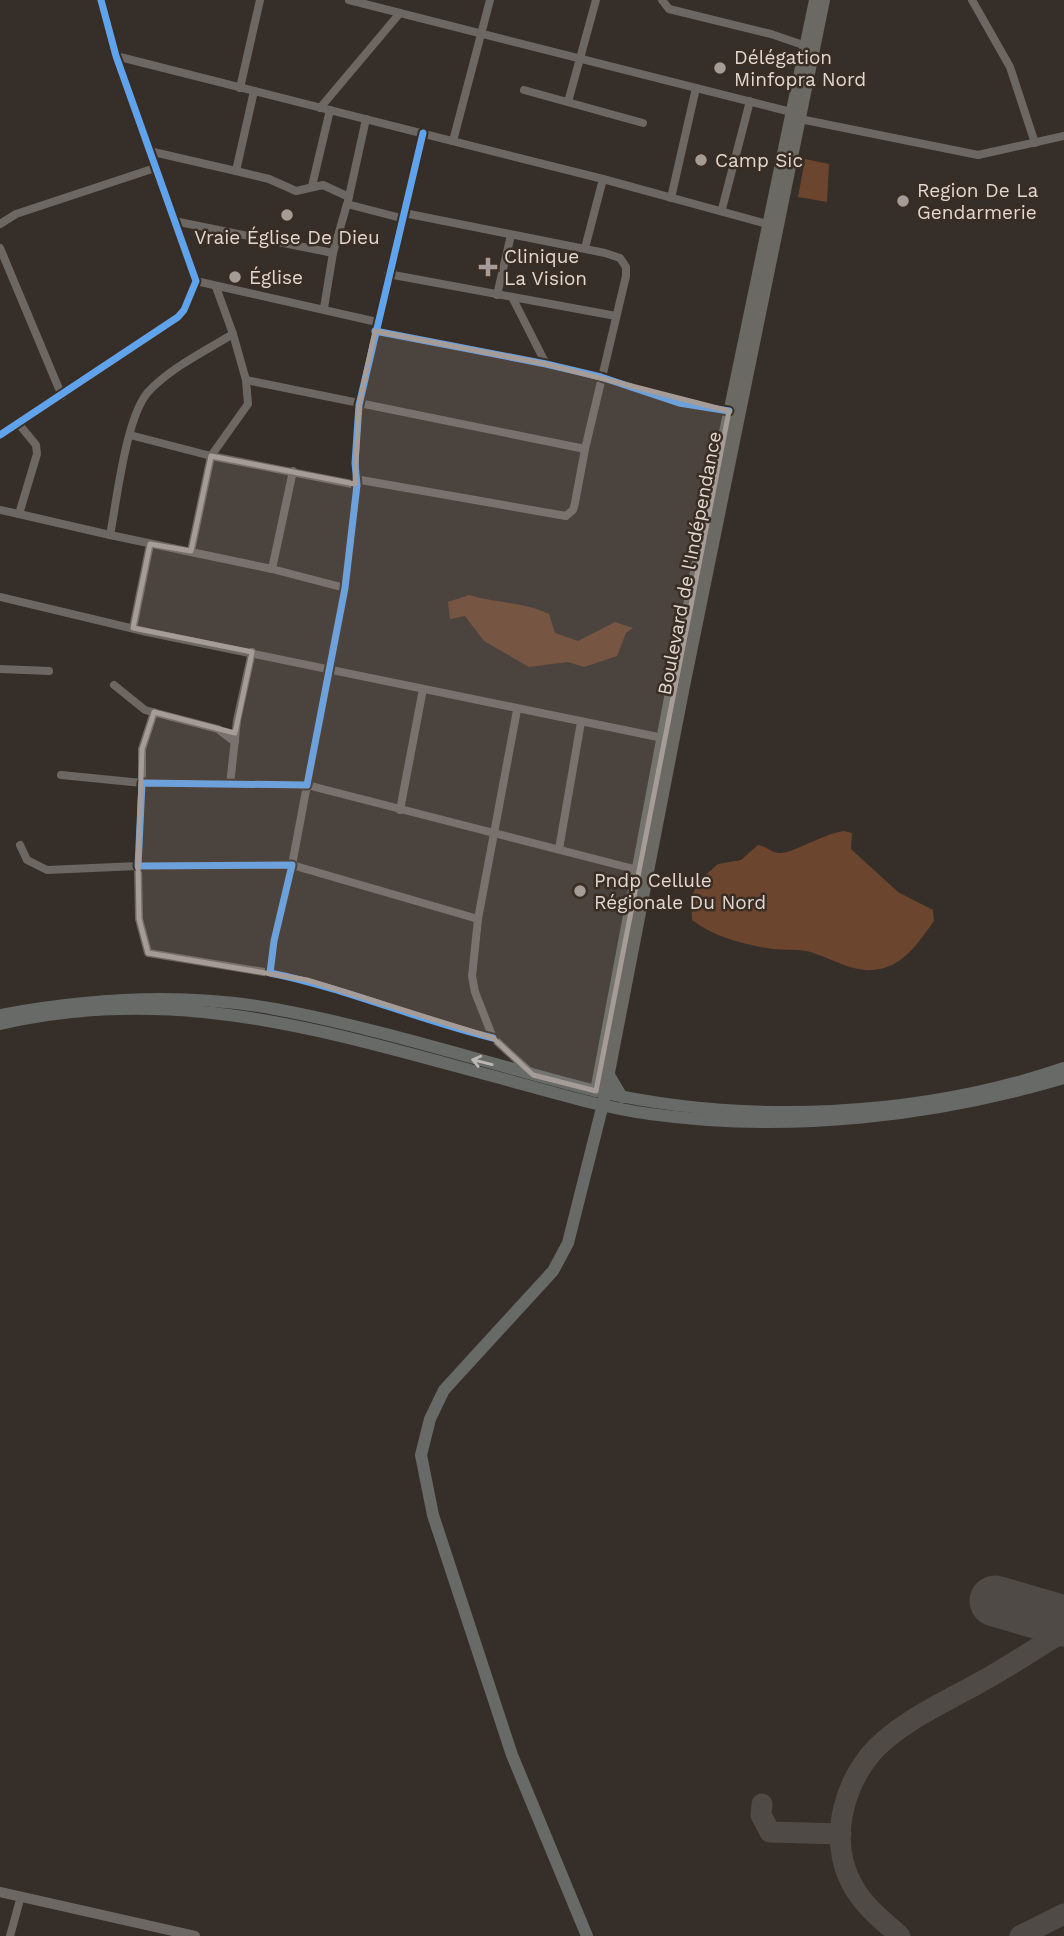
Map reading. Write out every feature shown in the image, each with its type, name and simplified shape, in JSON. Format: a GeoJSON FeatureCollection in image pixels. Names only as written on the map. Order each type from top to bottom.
{"type":"FeatureCollection","features":[{"type":"Feature","properties":{"kind":"main road","name":"Boulevard de l'Indépendance"},"geometry":{"type":"LineString","coordinates":[[599,1098],[609,1075],[795,116],[815,0]]}},
{"type":"Feature","properties":{"kind":"main road","name":"Boulevard de l'Indépendance"},"geometry":{"type":"LineString","coordinates":[[599,1098],[663,738],[767,224],[824,0]]}},
{"type":"Feature","properties":{"kind":"main road"},"geometry":{"type":"LineString","coordinates":[[0,1015],[81,1001],[210,1001],[274,1009],[533,1075],[650,1114],[722,1121],[847,1118],[927,1111],[1012,1093],[1064,1077]]}},
{"type":"Feature","properties":{"kind":"main road"},"geometry":{"type":"LineString","coordinates":[[0,1024],[82,1010],[150,1008],[209,1011],[272,1019],[599,1098],[622,1097],[692,1108],[842,1108],[925,1101],[1031,1079],[1064,1068]]}},
{"type":"Feature","properties":{"kind":"main road"},"geometry":{"type":"LineString","coordinates":[[609,1075],[622,1097]]}},
{"type":"Feature","properties":{"kind":"main road"},"geometry":{"type":"LineString","coordinates":[[587,1936],[512,1755],[433,1515],[421,1455],[430,1419],[444,1390],[553,1271],[568,1243],[599,1098]]}},
{"type":"Feature","properties":{"kind":"street"},"geometry":{"type":"LineString","coordinates":[[0,435],[178,317],[184,310],[195,281],[116,56],[101,0]]}},
{"type":"Feature","properties":{"kind":"street"},"geometry":{"type":"LineString","coordinates":[[240,88],[260,0]]}},
{"type":"Feature","properties":{"kind":"street"},"geometry":{"type":"LineString","coordinates":[[349,0],[750,101],[795,116],[978,155],[1064,136]]}},
{"type":"Feature","properties":{"kind":"street"},"geometry":{"type":"LineString","coordinates":[[453,141],[490,0]]}},
{"type":"Feature","properties":{"kind":"street"},"geometry":{"type":"LineString","coordinates":[[568,102],[596,0]]}},
{"type":"Feature","properties":{"kind":"street"},"geometry":{"type":"LineString","coordinates":[[662,0],[670,9],[771,34],[806,46]]}},
{"type":"Feature","properties":{"kind":"street"},"geometry":{"type":"LineString","coordinates":[[972,0],[1010,66],[1035,144]]}},
{"type":"Feature","properties":{"kind":"street"},"geometry":{"type":"LineString","coordinates":[[320,108],[400,13]]}},
{"type":"Feature","properties":{"kind":"street"},"geometry":{"type":"LineString","coordinates":[[116,56],[603,179],[767,224]]}},
{"type":"Feature","properties":{"kind":"street"},"geometry":{"type":"LineString","coordinates":[[671,198],[696,88]]}},
{"type":"Feature","properties":{"kind":"street"},"geometry":{"type":"LineString","coordinates":[[524,90],[643,123]]}},
{"type":"Feature","properties":{"kind":"street"},"geometry":{"type":"LineString","coordinates":[[236,171],[254,91]]}},
{"type":"Feature","properties":{"kind":"street"},"geometry":{"type":"LineString","coordinates":[[722,209],[750,101]]}},
{"type":"Feature","properties":{"kind":"street"},"geometry":{"type":"LineString","coordinates":[[312,187],[330,110]]}},
{"type":"Feature","properties":{"kind":"street"},"geometry":{"type":"LineString","coordinates":[[324,308],[333,253],[366,119]]}},
{"type":"Feature","properties":{"kind":"street"},"geometry":{"type":"LineString","coordinates":[[270,973],[345,588],[356,482],[359,405],[423,133]]}},
{"type":"Feature","properties":{"kind":"street"},"geometry":{"type":"LineString","coordinates":[[130,435],[211,456],[566,516],[573,510],[575,503],[626,267],[620,258],[585,248],[403,216],[348,200],[323,185],[296,191],[269,179],[149,151]]}},
{"type":"Feature","properties":{"kind":"street"},"geometry":{"type":"LineString","coordinates":[[0,224],[16,214],[155,168]]}},
{"type":"Feature","properties":{"kind":"street"},"geometry":{"type":"LineString","coordinates":[[585,248],[603,179]]}},
{"type":"Feature","properties":{"kind":"street"},"geometry":{"type":"LineString","coordinates":[[173,221],[333,253]]}},
{"type":"Feature","properties":{"kind":"street"},"geometry":{"type":"LineString","coordinates":[[497,295],[511,235]]}},
{"type":"Feature","properties":{"kind":"street"},"geometry":{"type":"LineString","coordinates":[[0,248],[62,396]]}},
{"type":"Feature","properties":{"kind":"street"},"geometry":{"type":"LineString","coordinates":[[388,274],[616,316]]}},
{"type":"Feature","properties":{"kind":"street"},"geometry":{"type":"LineString","coordinates":[[195,281],[324,308],[376,326],[601,377],[679,403],[729,411]]}},
{"type":"Feature","properties":{"kind":"street"},"geometry":{"type":"LineString","coordinates":[[191,551],[211,456],[248,404],[246,380],[216,287]]}},
{"type":"Feature","properties":{"kind":"street"},"geometry":{"type":"LineString","coordinates":[[512,297],[546,365]]}},
{"type":"Feature","properties":{"kind":"street"},"geometry":{"type":"LineString","coordinates":[[110,535],[130,435],[141,402],[149,391],[182,366],[233,334]]}},
{"type":"Feature","properties":{"kind":"street"},"geometry":{"type":"LineString","coordinates":[[246,380],[585,449]]}},
{"type":"Feature","properties":{"kind":"street"},"geometry":{"type":"LineString","coordinates":[[18,423],[36,445],[37,454],[19,514]]}},
{"type":"Feature","properties":{"kind":"street"},"geometry":{"type":"LineString","coordinates":[[272,569],[293,471]]}},
{"type":"Feature","properties":{"kind":"street"},"geometry":{"type":"LineString","coordinates":[[0,510],[272,569],[345,588]]}},
{"type":"Feature","properties":{"kind":"street"},"geometry":{"type":"LineString","coordinates":[[133,628],[150,544]]}},
{"type":"Feature","properties":{"kind":"street"},"geometry":{"type":"LineString","coordinates":[[0,597],[517,710],[663,738]]}},
{"type":"Feature","properties":{"kind":"street"},"geometry":{"type":"LineString","coordinates":[[230,785],[252,652]]}},
{"type":"Feature","properties":{"kind":"street"},"geometry":{"type":"LineString","coordinates":[[0,669],[49,671]]}},
{"type":"Feature","properties":{"kind":"street"},"geometry":{"type":"LineString","coordinates":[[114,685],[135,705],[218,729],[235,742]]}},
{"type":"Feature","properties":{"kind":"street"},"geometry":{"type":"LineString","coordinates":[[401,810],[423,689]]}},
{"type":"Feature","properties":{"kind":"street"},"geometry":{"type":"LineString","coordinates":[[493,1038],[472,976],[478,919],[517,710]]}},
{"type":"Feature","properties":{"kind":"street"},"geometry":{"type":"LineString","coordinates":[[154,712],[142,749],[138,866],[139,919],[148,953],[307,980],[408,1015],[493,1038],[533,1075]]}},
{"type":"Feature","properties":{"kind":"street"},"geometry":{"type":"LineString","coordinates":[[559,849],[581,722]]}},
{"type":"Feature","properties":{"kind":"street"},"geometry":{"type":"LineString","coordinates":[[61,775],[142,783],[307,785],[638,870]]}},
{"type":"Feature","properties":{"kind":"street"},"geometry":{"type":"LineString","coordinates":[[20,845],[27,860],[47,870],[138,866],[292,865],[478,919]]}},
{"type":"Feature","properties":{"kind":"street"},"geometry":{"type":"LineString","coordinates":[[0,1892],[145,1931],[195,1936]]}},
{"type":"Feature","properties":{"kind":"street"},"geometry":{"type":"LineString","coordinates":[[10,1936],[21,1896]]}},
{"type":"Feature","properties":{"kind":"highlighted area"},"geometry":{"type":"Polygon","coordinates":[[[375,331],[546,364],[729,411],[596,1091],[533,1075],[493,1038],[307,980],[148,953],[139,919],[138,866],[142,749],[154,712],[235,733],[252,652],[133,628],[150,544],[191,551],[211,456],[355,484],[359,405],[375,331]]]}},
{"type":"Feature","properties":{"kind":"shaded area"},"geometry":{"type":"Polygon","coordinates":[[[805,159],[829,164],[827,202],[798,197],[805,159]]]}},
{"type":"Feature","properties":{"kind":"shaded area"},"geometry":{"type":"Polygon","coordinates":[[[469,595],[540,610],[549,614],[555,633],[578,641],[615,622],[633,628],[626,633],[617,656],[584,667],[568,662],[529,667],[484,641],[465,616],[450,619],[448,602],[469,595]]]}},
{"type":"Feature","properties":{"kind":"shaded area"},"geometry":{"type":"Polygon","coordinates":[[[844,831],[852,833],[851,849],[898,892],[933,910],[934,921],[926,933],[894,964],[882,969],[859,969],[806,951],[773,949],[730,939],[692,920],[691,897],[700,880],[718,864],[741,860],[758,845],[776,853],[785,852],[844,831]]]}},
{"type":"Feature","properties":{"kind":"taxiway"},"geometry":{"type":"LineString","coordinates":[[900,1936],[863,1900],[845,1868],[841,1828],[850,1788],[859,1770],[885,1740],[906,1724],[999,1672],[1064,1631]]}},
{"type":"Feature","properties":{"kind":"taxiway"},"geometry":{"type":"LineString","coordinates":[[762,1804],[761,1815],[770,1832],[841,1834]]}},
{"type":"Feature","properties":{"kind":"taxiway"},"geometry":{"type":"LineString","coordinates":[[1020,1936],[1064,1914]]}},
{"type":"Feature","properties":{"kind":"runway"},"geometry":{"type":"LineString","coordinates":[[995,1601],[1064,1621]]}},
{"type":"Feature","properties":{"kind":"cycle path"},"geometry":{"type":"LineString","coordinates":[[0,435],[178,317],[184,310],[196,281],[116,56],[101,0]]}},
{"type":"Feature","properties":{"kind":"cycle path"},"geometry":{"type":"LineString","coordinates":[[423,133],[359,405],[355,463],[357,485],[345,588],[307,785],[142,783],[138,866],[292,865],[274,941],[270,973],[326,987],[493,1038]]}},
{"type":"Feature","properties":{"kind":"cycle path"},"geometry":{"type":"LineString","coordinates":[[375,331],[546,364],[601,377],[679,403],[729,411]]}},
{"type":"Feature","properties":{"kind":"place","name":"Délégation Minfopra Nord"},"geometry":{"type":"Point","coordinates":[720,68]}},
{"type":"Feature","properties":{"kind":"place","name":"Camp Sic"},"geometry":{"type":"Point","coordinates":[701,160]}},
{"type":"Feature","properties":{"kind":"place","name":"Region De La Gendarmerie"},"geometry":{"type":"Point","coordinates":[903,201]}},
{"type":"Feature","properties":{"kind":"place","name":"Vraie Église De Dieu"},"geometry":{"type":"Point","coordinates":[287,215]}},
{"type":"Feature","properties":{"kind":"place","name":"Clinique La Vision"},"geometry":{"type":"Point","coordinates":[488,267]}},
{"type":"Feature","properties":{"kind":"place","name":"Église"},"geometry":{"type":"Point","coordinates":[235,277]}},
{"type":"Feature","properties":{"kind":"place","name":"Pndp Cellule Régionale Du Nord"},"geometry":{"type":"Point","coordinates":[580,891]}}]}
